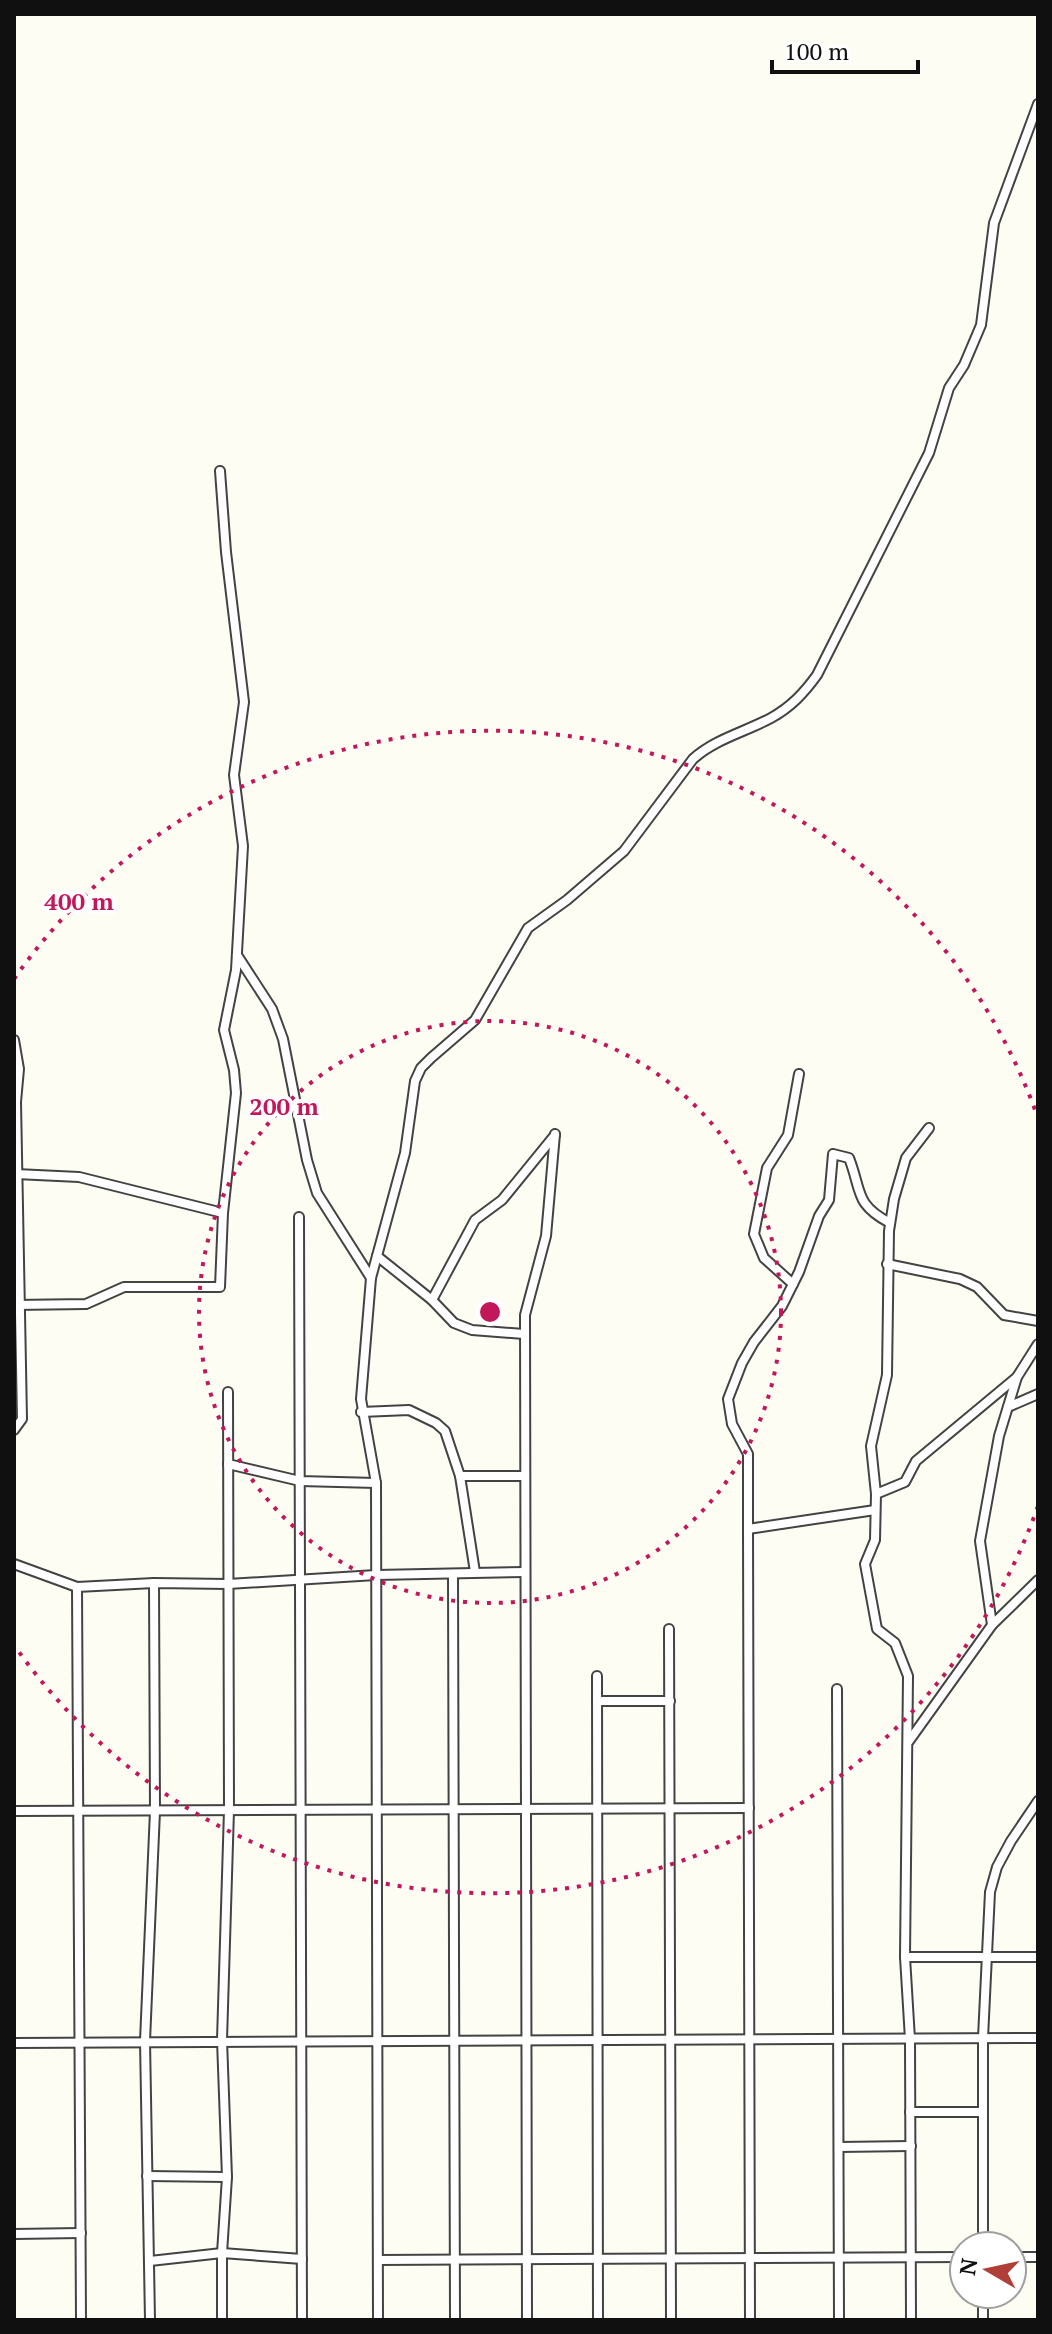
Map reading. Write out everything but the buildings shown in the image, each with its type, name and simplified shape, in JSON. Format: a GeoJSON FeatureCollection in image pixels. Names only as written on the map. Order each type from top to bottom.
{"type":"FeatureCollection","features":[{"type":"Feature","properties":{"kind":"street"},"geometry":{"type":"LineString","coordinates":[[378,2320],[376,1483],[361,1412],[371,1278],[405,1153],[415,1081],[421,1068],[475,1020],[528,928],[567,900],[624,851],[693,759],[704,749],[772,717],[794,703],[821,667],[929,453],[949,388],[967,359],[981,325],[994,223],[1038,104]]}},
{"type":"Feature","properties":{"kind":"street"},"geometry":{"type":"LineString","coordinates":[[17,1305],[86,1304],[124,1287],[220,1287],[223,1213],[236,1081],[224,1030],[235,984],[243,846],[234,775],[244,702],[226,552],[220,471]]}},
{"type":"Feature","properties":{"kind":"street"},"geometry":{"type":"LineString","coordinates":[[236,955],[272,1009],[283,1039],[307,1160],[317,1193],[371,1278]]}},
{"type":"Feature","properties":{"kind":"street"},"geometry":{"type":"LineString","coordinates":[[14,1040],[19,1069],[16,1102],[17,1305],[22,1419],[14,1430]]}},
{"type":"Feature","properties":{"kind":"street"},"geometry":{"type":"LineString","coordinates":[[793,1284],[764,1258],[754,1234],[767,1168],[788,1135],[799,1074]]}},
{"type":"Feature","properties":{"kind":"street"},"geometry":{"type":"LineString","coordinates":[[911,2320],[910,2039],[905,1957],[908,1676],[895,1643],[877,1629],[865,1564],[875,1540],[876,1494],[871,1446],[887,1375],[890,1223],[906,1158],[929,1128]]}},
{"type":"Feature","properties":{"kind":"street"},"geometry":{"type":"LineString","coordinates":[[432,1300],[475,1220],[502,1200],[555,1134],[546,1236],[525,1315],[524,1334],[527,2320]]}},
{"type":"Feature","properties":{"kind":"street"},"geometry":{"type":"LineString","coordinates":[[750,2320],[748,1454],[732,1424],[728,1399],[754,1342],[782,1306],[819,1216],[829,1200],[833,1154],[849,1158],[864,1203],[871,1214],[890,1223]]}},
{"type":"Feature","properties":{"kind":"street"},"geometry":{"type":"LineString","coordinates":[[16,1174],[79,1177],[223,1213]]}},
{"type":"Feature","properties":{"kind":"street"},"geometry":{"type":"LineString","coordinates":[[299,1217],[302,2320]]}},
{"type":"Feature","properties":{"kind":"street"},"geometry":{"type":"LineString","coordinates":[[377,1256],[432,1300],[454,1323],[472,1330],[524,1334]]}},
{"type":"Feature","properties":{"kind":"street"},"geometry":{"type":"LineString","coordinates":[[887,1264],[972,1283],[1004,1315],[1038,1321]]}},
{"type":"Feature","properties":{"kind":"street"},"geometry":{"type":"LineString","coordinates":[[992,1625],[980,1541],[999,1436],[1017,1377],[1038,1344]]}},
{"type":"Feature","properties":{"kind":"street"},"geometry":{"type":"LineString","coordinates":[[876,1494],[905,1482],[916,1461],[1017,1377]]}},
{"type":"Feature","properties":{"kind":"street"},"geometry":{"type":"LineString","coordinates":[[222,2320],[227,2177],[222,2040],[229,1810],[228,1392]]}},
{"type":"Feature","properties":{"kind":"street"},"geometry":{"type":"LineString","coordinates":[[1008,1407],[1038,1394]]}},
{"type":"Feature","properties":{"kind":"street"},"geometry":{"type":"LineString","coordinates":[[361,1412],[409,1410],[445,1431],[460,1476],[475,1572]]}},
{"type":"Feature","properties":{"kind":"street"},"geometry":{"type":"LineString","coordinates":[[228,1464],[300,1481],[376,1483]]}},
{"type":"Feature","properties":{"kind":"street"},"geometry":{"type":"LineString","coordinates":[[460,1476],[525,1476]]}},
{"type":"Feature","properties":{"kind":"street"},"geometry":{"type":"LineString","coordinates":[[748,1529],[875,1510]]}},
{"type":"Feature","properties":{"kind":"street"},"geometry":{"type":"LineString","coordinates":[[14,1564],[77,1587],[525,1572]]}},
{"type":"Feature","properties":{"kind":"street"},"geometry":{"type":"LineString","coordinates":[[453,1574],[455,2320]]}},
{"type":"Feature","properties":{"kind":"street"},"geometry":{"type":"LineString","coordinates":[[909,1741],[992,1625],[1038,1580]]}},
{"type":"Feature","properties":{"kind":"street"},"geometry":{"type":"LineString","coordinates":[[150,2320],[145,2041],[155,1811],[154,1583]]}},
{"type":"Feature","properties":{"kind":"street"},"geometry":{"type":"LineString","coordinates":[[77,1587],[81,2320]]}},
{"type":"Feature","properties":{"kind":"street"},"geometry":{"type":"LineString","coordinates":[[669,1629],[671,2320]]}},
{"type":"Feature","properties":{"kind":"street"},"geometry":{"type":"LineString","coordinates":[[597,1676],[598,2320]]}},
{"type":"Feature","properties":{"kind":"street"},"geometry":{"type":"LineString","coordinates":[[837,1689],[839,2320]]}},
{"type":"Feature","properties":{"kind":"street"},"geometry":{"type":"LineString","coordinates":[[597,1701],[670,1701]]}},
{"type":"Feature","properties":{"kind":"street"},"geometry":{"type":"LineString","coordinates":[[983,2230],[983,2038],[990,1892],[997,1867],[1038,1801]]}},
{"type":"Feature","properties":{"kind":"street"},"geometry":{"type":"LineString","coordinates":[[14,1811],[749,1808]]}},
{"type":"Feature","properties":{"kind":"street"},"geometry":{"type":"LineString","coordinates":[[905,1957],[1038,1957]]}},
{"type":"Feature","properties":{"kind":"street"},"geometry":{"type":"LineString","coordinates":[[14,2043],[1038,2038]]}},
{"type":"Feature","properties":{"kind":"street"},"geometry":{"type":"LineString","coordinates":[[910,2112],[983,2112]]}},
{"type":"Feature","properties":{"kind":"street"},"geometry":{"type":"LineString","coordinates":[[839,2147],[911,2146]]}},
{"type":"Feature","properties":{"kind":"street"},"geometry":{"type":"LineString","coordinates":[[147,2176],[227,2177]]}},
{"type":"Feature","properties":{"kind":"street"},"geometry":{"type":"LineString","coordinates":[[14,2234],[81,2233]]}},
{"type":"Feature","properties":{"kind":"street"},"geometry":{"type":"LineString","coordinates":[[150,2261],[222,2253],[302,2259]]}},
{"type":"Feature","properties":{"kind":"street"},"geometry":{"type":"LineString","coordinates":[[378,2260],[948,2257]]}}]}
